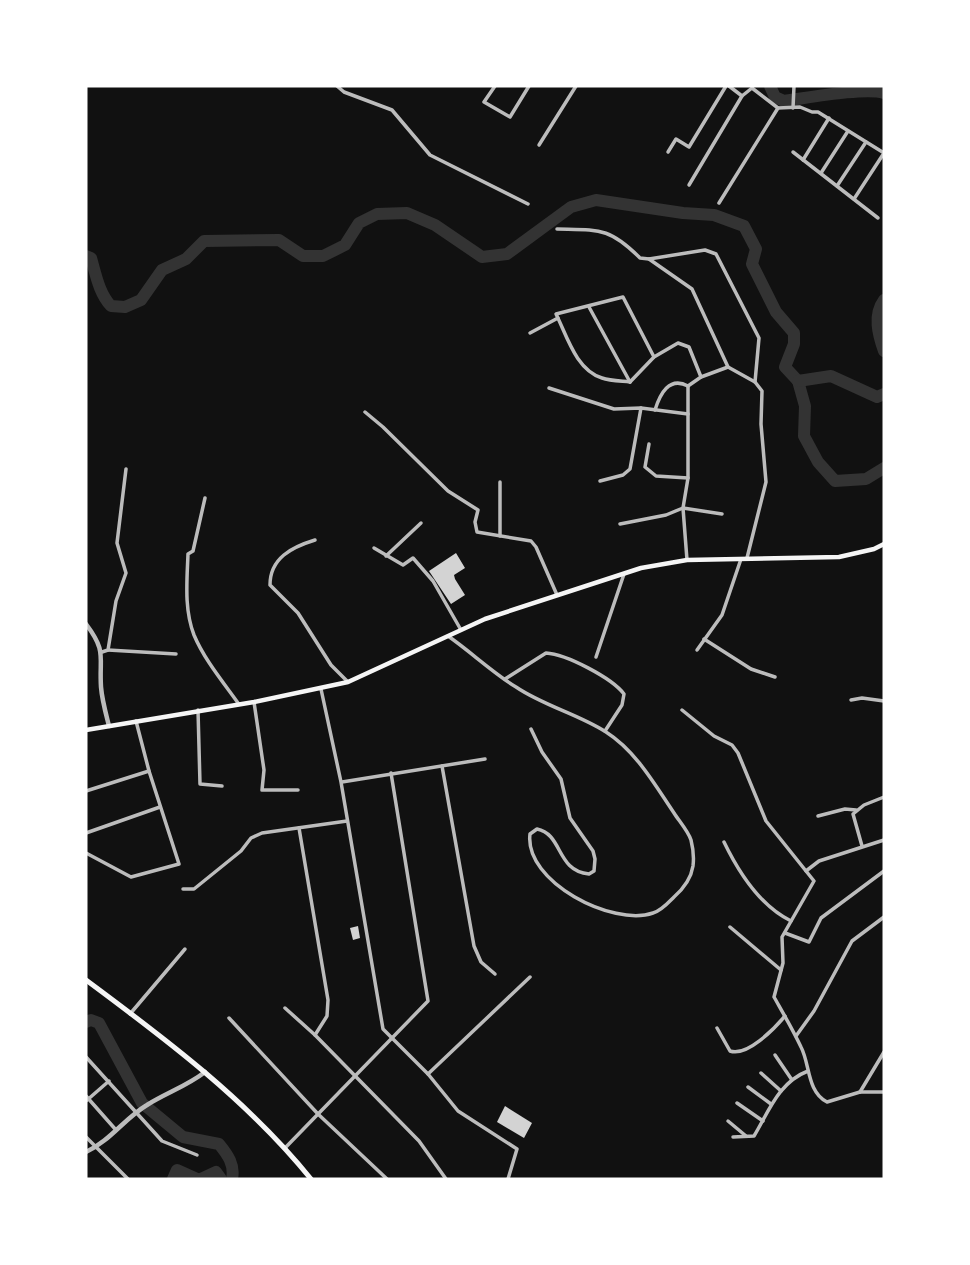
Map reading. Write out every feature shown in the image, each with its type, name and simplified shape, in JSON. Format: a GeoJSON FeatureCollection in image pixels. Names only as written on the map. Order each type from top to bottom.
{"type":"FeatureCollection","features":[{"type":"Feature","properties":{"kind":"main road"},"geometry":{"type":"LineString","coordinates":[[86,730],[254,702],[348,682],[485,619],[624,573],[687,560],[839,557],[884,544]]}},
{"type":"Feature","properties":{"kind":"main road"},"geometry":{"type":"LineString","coordinates":[[86,980],[205,1072],[285,1147],[311,1179]]}},
{"type":"Feature","properties":{"kind":"street"},"geometry":{"type":"LineString","coordinates":[[337,86],[344,92],[392,110],[430,155],[527,204]]}},
{"type":"Feature","properties":{"kind":"street"},"geometry":{"type":"LineString","coordinates":[[495,86],[484,102],[510,117],[529,86]]}},
{"type":"Feature","properties":{"kind":"street"},"geometry":{"type":"LineString","coordinates":[[539,145],[576,86]]}},
{"type":"Feature","properties":{"kind":"street"},"geometry":{"type":"LineString","coordinates":[[668,152],[676,139],[689,147],[728,86],[742,96]]}},
{"type":"Feature","properties":{"kind":"street"},"geometry":{"type":"LineString","coordinates":[[793,107],[794,86]]}},
{"type":"Feature","properties":{"kind":"street"},"geometry":{"type":"LineString","coordinates":[[689,185],[742,96],[752,88],[778,108],[800,107],[818,112],[884,153],[854,199]]}},
{"type":"Feature","properties":{"kind":"street"},"geometry":{"type":"LineString","coordinates":[[719,203],[778,108]]}},
{"type":"Feature","properties":{"kind":"street"},"geometry":{"type":"LineString","coordinates":[[803,159],[829,118]]}},
{"type":"Feature","properties":{"kind":"street"},"geometry":{"type":"LineString","coordinates":[[821,173],[848,130]]}},
{"type":"Feature","properties":{"kind":"street"},"geometry":{"type":"LineString","coordinates":[[837,186],[866,142]]}},
{"type":"Feature","properties":{"kind":"street"},"geometry":{"type":"LineString","coordinates":[[793,152],[878,218]]}},
{"type":"Feature","properties":{"kind":"street"},"geometry":{"type":"LineString","coordinates":[[557,229],[601,230],[617,237],[640,258],[713,251],[759,338],[755,382]]}},
{"type":"Feature","properties":{"kind":"street"},"geometry":{"type":"LineString","coordinates":[[649,259],[692,289],[728,367],[755,382],[762,391],[761,424],[766,482],[744,559],[722,615],[697,650]]}},
{"type":"Feature","properties":{"kind":"street"},"geometry":{"type":"LineString","coordinates":[[630,382],[601,378],[587,370],[579,361],[556,314],[623,297],[654,357]]}},
{"type":"Feature","properties":{"kind":"street"},"geometry":{"type":"LineString","coordinates":[[589,306],[630,382]]}},
{"type":"Feature","properties":{"kind":"street"},"geometry":{"type":"LineString","coordinates":[[530,333],[558,318]]}},
{"type":"Feature","properties":{"kind":"street"},"geometry":{"type":"LineString","coordinates":[[630,382],[654,357],[678,343],[689,347],[701,377]]}},
{"type":"Feature","properties":{"kind":"street"},"geometry":{"type":"LineString","coordinates":[[688,386],[701,377],[728,367]]}},
{"type":"Feature","properties":{"kind":"street"},"geometry":{"type":"LineString","coordinates":[[655,410],[662,392],[669,385],[678,382],[688,386]]}},
{"type":"Feature","properties":{"kind":"street"},"geometry":{"type":"LineString","coordinates":[[687,560],[683,509],[688,478],[688,386]]}},
{"type":"Feature","properties":{"kind":"street"},"geometry":{"type":"LineString","coordinates":[[549,387],[614,409],[641,408],[688,414]]}},
{"type":"Feature","properties":{"kind":"street"},"geometry":{"type":"LineString","coordinates":[[600,481],[623,475],[630,469],[641,408]]}},
{"type":"Feature","properties":{"kind":"street"},"geometry":{"type":"LineString","coordinates":[[365,412],[448,491],[478,510],[475,522],[477,532],[531,541],[537,547],[557,595]]}},
{"type":"Feature","properties":{"kind":"street"},"geometry":{"type":"LineString","coordinates":[[649,444],[645,467],[656,476],[688,478]]}},
{"type":"Feature","properties":{"kind":"street"},"geometry":{"type":"LineString","coordinates":[[109,726],[101,688],[105,651],[116,601],[126,573],[117,543],[126,469]]}},
{"type":"Feature","properties":{"kind":"street"},"geometry":{"type":"LineString","coordinates":[[500,482],[500,536]]}},
{"type":"Feature","properties":{"kind":"street"},"geometry":{"type":"LineString","coordinates":[[205,498],[193,551],[188,554],[189,616],[194,635],[207,658],[239,703]]}},
{"type":"Feature","properties":{"kind":"street"},"geometry":{"type":"LineString","coordinates":[[620,524],[683,509],[722,514]]}},
{"type":"Feature","properties":{"kind":"street"},"geometry":{"type":"LineString","coordinates":[[386,556],[421,523]]}},
{"type":"Feature","properties":{"kind":"street"},"geometry":{"type":"LineString","coordinates":[[315,540],[287,551],[272,569],[270,585],[298,613],[331,665],[348,682]]}},
{"type":"Feature","properties":{"kind":"street"},"geometry":{"type":"LineString","coordinates":[[374,548],[403,565],[413,558],[433,581],[461,630]]}},
{"type":"Feature","properties":{"kind":"street"},"geometry":{"type":"LineString","coordinates":[[596,657],[624,573]]}},
{"type":"Feature","properties":{"kind":"street"},"geometry":{"type":"LineString","coordinates":[[86,624],[105,651]]}},
{"type":"Feature","properties":{"kind":"street"},"geometry":{"type":"LineString","coordinates":[[448,636],[516,688],[605,731],[619,742],[649,775],[690,838],[694,857],[689,879],[678,893],[655,913],[639,916],[620,914],[571,896],[554,884],[537,865],[530,851],[529,841],[530,834],[537,829],[550,835],[565,862],[579,873],[589,874],[594,871],[596,859],[569,818],[561,779],[542,752],[531,729]]}},
{"type":"Feature","properties":{"kind":"street"},"geometry":{"type":"LineString","coordinates":[[704,639],[751,668],[775,677]]}},
{"type":"Feature","properties":{"kind":"street"},"geometry":{"type":"LineString","coordinates":[[105,651],[176,654]]}},
{"type":"Feature","properties":{"kind":"street"},"geometry":{"type":"LineString","coordinates":[[505,679],[546,653],[559,655],[590,669],[624,694],[622,705],[605,731]]}},
{"type":"Feature","properties":{"kind":"street"},"geometry":{"type":"LineString","coordinates":[[321,689],[341,782],[383,1028],[428,1074],[458,1111],[517,1149],[518,1154],[508,1179]]}},
{"type":"Feature","properties":{"kind":"street"},"geometry":{"type":"LineString","coordinates":[[851,699],[884,701]]}},
{"type":"Feature","properties":{"kind":"street"},"geometry":{"type":"LineString","coordinates":[[254,702],[264,770],[262,790],[298,790]]}},
{"type":"Feature","properties":{"kind":"street"},"geometry":{"type":"LineString","coordinates":[[198,710],[200,784],[222,786]]}},
{"type":"Feature","properties":{"kind":"street"},"geometry":{"type":"LineString","coordinates":[[682,710],[738,753],[766,821],[814,881],[782,937],[783,963],[774,997],[803,1050],[815,1089],[822,1100],[827,1102],[860,1092],[884,1093]]}},
{"type":"Feature","properties":{"kind":"street"},"geometry":{"type":"LineString","coordinates":[[86,853],[131,877],[179,864],[136,722]]}},
{"type":"Feature","properties":{"kind":"street"},"geometry":{"type":"LineString","coordinates":[[341,782],[485,759]]}},
{"type":"Feature","properties":{"kind":"street"},"geometry":{"type":"LineString","coordinates":[[442,766],[474,946],[481,962],[495,974]]}},
{"type":"Feature","properties":{"kind":"street"},"geometry":{"type":"LineString","coordinates":[[86,791],[149,771]]}},
{"type":"Feature","properties":{"kind":"street"},"geometry":{"type":"LineString","coordinates":[[285,1147],[428,1001],[391,773]]}},
{"type":"Feature","properties":{"kind":"street"},"geometry":{"type":"LineString","coordinates":[[818,816],[845,808],[856,810],[884,797]]}},
{"type":"Feature","properties":{"kind":"street"},"geometry":{"type":"LineString","coordinates":[[86,833],[160,807]]}},
{"type":"Feature","properties":{"kind":"street"},"geometry":{"type":"LineString","coordinates":[[856,810],[853,814],[862,846]]}},
{"type":"Feature","properties":{"kind":"street"},"geometry":{"type":"LineString","coordinates":[[183,889],[194,889],[257,835],[347,821]]}},
{"type":"Feature","properties":{"kind":"street"},"geometry":{"type":"LineString","coordinates":[[299,828],[328,1000],[327,1016],[315,1035]]}},
{"type":"Feature","properties":{"kind":"street"},"geometry":{"type":"LineString","coordinates":[[806,872],[819,861],[884,840]]}},
{"type":"Feature","properties":{"kind":"street"},"geometry":{"type":"LineString","coordinates":[[724,842],[748,885],[779,915],[791,921]]}},
{"type":"Feature","properties":{"kind":"street"},"geometry":{"type":"LineString","coordinates":[[785,933],[809,942],[821,918],[884,871]]}},
{"type":"Feature","properties":{"kind":"street"},"geometry":{"type":"LineString","coordinates":[[796,1036],[814,1011],[852,941],[884,917]]}},
{"type":"Feature","properties":{"kind":"street"},"geometry":{"type":"LineString","coordinates":[[730,927],[781,970]]}},
{"type":"Feature","properties":{"kind":"street"},"geometry":{"type":"LineString","coordinates":[[130,1014],[186,949]]}},
{"type":"Feature","properties":{"kind":"street"},"geometry":{"type":"LineString","coordinates":[[428,1074],[530,977]]}},
{"type":"Feature","properties":{"kind":"street"},"geometry":{"type":"LineString","coordinates":[[285,1008],[419,1141],[446,1179]]}},
{"type":"Feature","properties":{"kind":"street"},"geometry":{"type":"LineString","coordinates":[[717,1028],[730,1051],[737,1052],[767,1036],[785,1016]]}},
{"type":"Feature","properties":{"kind":"street"},"geometry":{"type":"LineString","coordinates":[[229,1018],[318,1114],[387,1179]]}},
{"type":"Feature","properties":{"kind":"street"},"geometry":{"type":"LineString","coordinates":[[860,1092],[884,1052]]}},
{"type":"Feature","properties":{"kind":"street"},"geometry":{"type":"LineString","coordinates":[[775,1055],[792,1080]]}},
{"type":"Feature","properties":{"kind":"street"},"geometry":{"type":"LineString","coordinates":[[86,1057],[162,1141],[197,1155]]}},
{"type":"Feature","properties":{"kind":"street"},"geometry":{"type":"LineString","coordinates":[[733,1137],[754,1136],[781,1091],[792,1080],[808,1071]]}},
{"type":"Feature","properties":{"kind":"street"},"geometry":{"type":"LineString","coordinates":[[86,1152],[95,1148],[135,1113],[183,1088],[205,1072]]}},
{"type":"Feature","properties":{"kind":"street"},"geometry":{"type":"LineString","coordinates":[[761,1073],[781,1091]]}},
{"type":"Feature","properties":{"kind":"street"},"geometry":{"type":"LineString","coordinates":[[109,1081],[87,1099],[117,1130]]}},
{"type":"Feature","properties":{"kind":"street"},"geometry":{"type":"LineString","coordinates":[[748,1087],[771,1104]]}},
{"type":"Feature","properties":{"kind":"street"},"geometry":{"type":"LineString","coordinates":[[737,1103],[763,1121]]}},
{"type":"Feature","properties":{"kind":"street"},"geometry":{"type":"LineString","coordinates":[[728,1121],[746,1136]]}},
{"type":"Feature","properties":{"kind":"street"},"geometry":{"type":"LineString","coordinates":[[86,1137],[128,1179]]}},
{"type":"Feature","properties":{"kind":"building"},"geometry":{"type":"Polygon","coordinates":[[[456,553],[465,568],[454,575],[465,595],[451,604],[429,571],[456,553]]]}},
{"type":"Feature","properties":{"kind":"building"},"geometry":{"type":"Polygon","coordinates":[[[358,926],[360,938],[353,940],[350,928],[358,926]]]}},
{"type":"Feature","properties":{"kind":"building"},"geometry":{"type":"Polygon","coordinates":[[[505,1106],[532,1123],[524,1138],[497,1122],[505,1106]]]}},
{"type":"Feature","properties":{"kind":"waterway"},"geometry":{"type":"LineString","coordinates":[[770,86],[775,97],[784,101],[850,92],[884,93]]}},
{"type":"Feature","properties":{"kind":"waterway"},"geometry":{"type":"LineString","coordinates":[[86,256],[91,258],[98,284],[107,301],[111,306],[125,307],[141,300],[162,270],[186,259],[204,241],[279,240],[303,256],[323,256],[345,245],[359,223],[377,214],[407,213],[435,225],[482,257],[507,254],[571,207],[596,200],[714,215],[744,226],[756,249],[752,264],[776,312],[794,333],[794,344],[785,367],[798,381],[805,406],[804,436],[818,462],[835,481],[866,479],[884,468]]}},
{"type":"Feature","properties":{"kind":"waterway"},"geometry":{"type":"LineString","coordinates":[[884,300],[878,318],[878,331],[884,351]]}},
{"type":"Feature","properties":{"kind":"waterway"},"geometry":{"type":"LineString","coordinates":[[798,381],[831,376],[877,397],[884,394]]}},
{"type":"Feature","properties":{"kind":"waterway"},"geometry":{"type":"LineString","coordinates":[[86,1022],[91,1020],[99,1023],[142,1103],[183,1137],[219,1144],[230,1160],[232,1179]]}},
{"type":"Feature","properties":{"kind":"waterway"},"geometry":{"type":"LineString","coordinates":[[173,1179],[177,1170],[197,1179]]}},
{"type":"Feature","properties":{"kind":"waterway"},"geometry":{"type":"LineString","coordinates":[[201,1179],[216,1172],[221,1179]]}}]}
